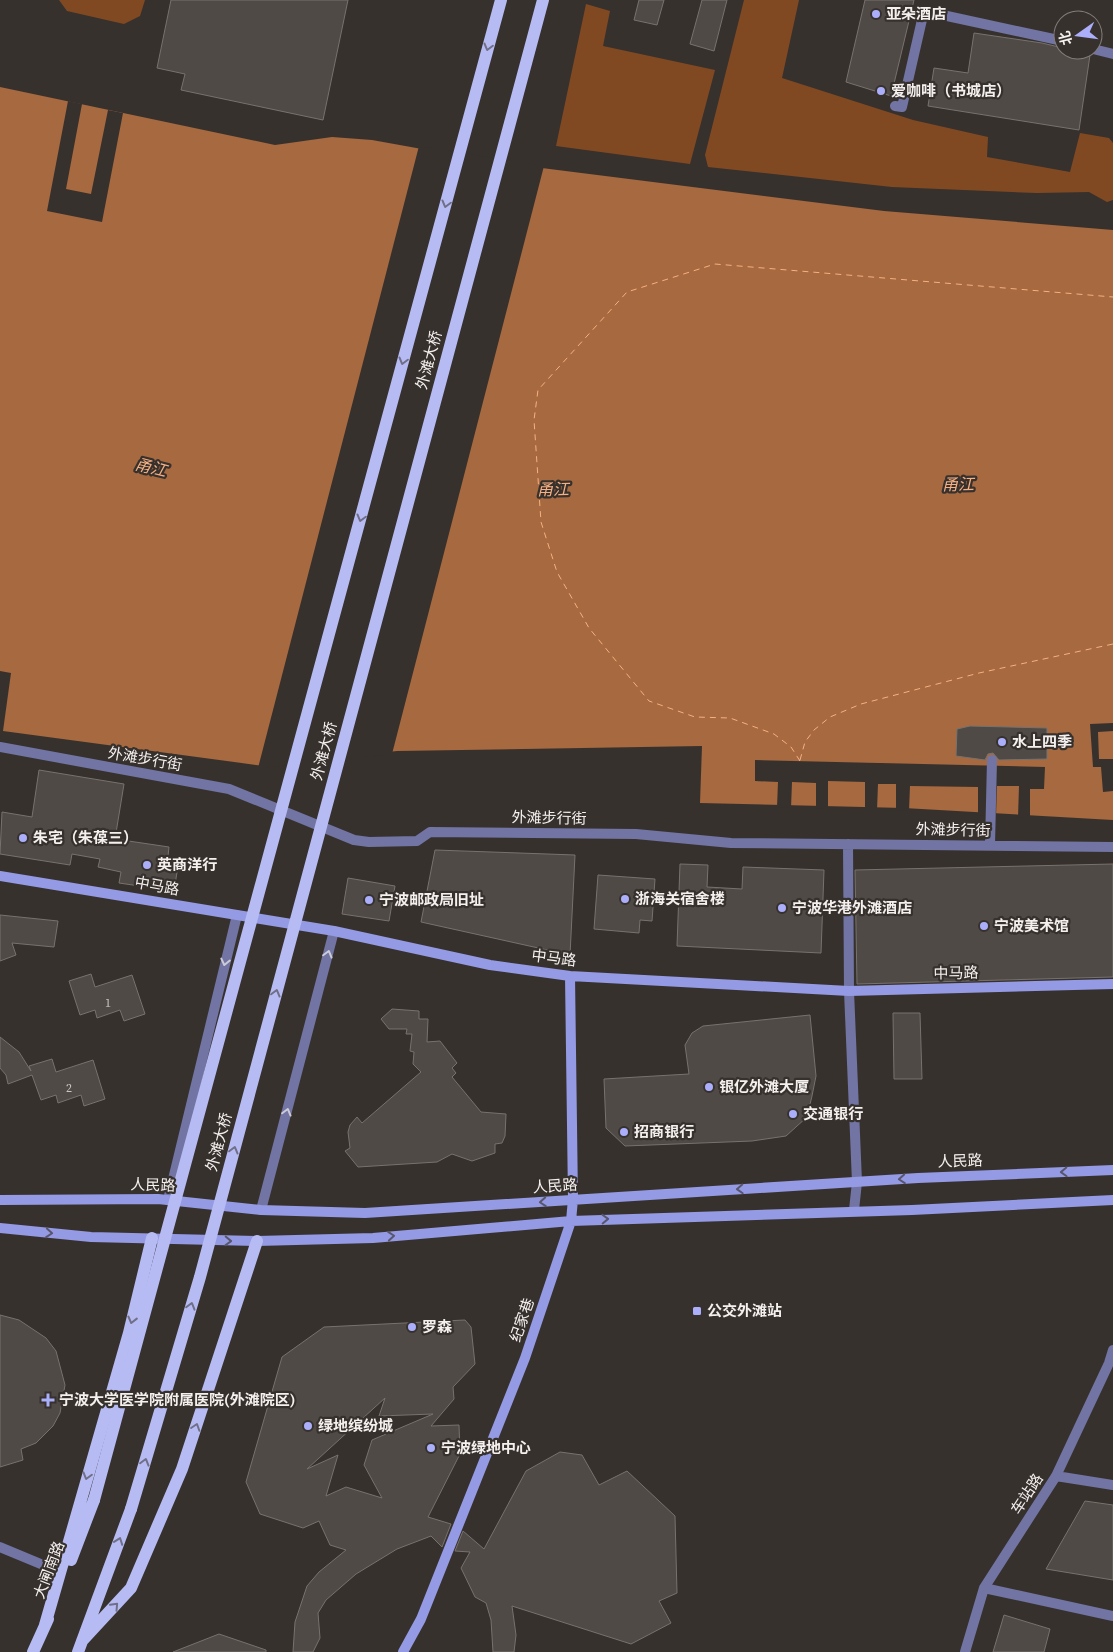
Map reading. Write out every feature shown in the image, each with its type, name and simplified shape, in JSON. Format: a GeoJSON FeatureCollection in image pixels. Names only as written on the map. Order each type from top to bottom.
{"type":"FeatureCollection","features":[{"type":"Feature","properties":{"kind":"main road","name":"外滩大桥"},"geometry":{"type":"LineString","coordinates":[[94,1500],[501,0]]}},
{"type":"Feature","properties":{"kind":"main road","name":"外滩大桥"},"geometry":{"type":"LineString","coordinates":[[80,1647],[131,1509],[200,1277],[543,0]]}},
{"type":"Feature","properties":{"kind":"main road","name":"中马路"},"geometry":{"type":"LineString","coordinates":[[0,876],[334,931],[490,965],[570,976],[849,991],[1113,984]]}},
{"type":"Feature","properties":{"kind":"main road","name":"纪家巷"},"geometry":{"type":"LineString","coordinates":[[402,1652],[421,1618],[525,1358],[571,1221],[573,1200],[570,976]]}},
{"type":"Feature","properties":{"kind":"main road","name":"人民路"},"geometry":{"type":"LineString","coordinates":[[0,1200],[168,1200],[261,1210],[365,1213],[918,1178],[1113,1170]]}},
{"type":"Feature","properties":{"kind":"main road"},"geometry":{"type":"LineString","coordinates":[[0,1228],[91,1237],[257,1241],[373,1238],[571,1221],[854,1210],[912,1210],[1113,1200]]}},
{"type":"Feature","properties":{"kind":"main road"},"geometry":{"type":"LineString","coordinates":[[45,1625],[129,1333],[152,1238]]}},
{"type":"Feature","properties":{"kind":"main road"},"geometry":{"type":"LineString","coordinates":[[80,1647],[131,1588],[182,1469],[257,1241]]}},
{"type":"Feature","properties":{"kind":"main road","name":"大闸南路"},"geometry":{"type":"LineString","coordinates":[[33,1652],[94,1500]]}},
{"type":"Feature","properties":{"kind":"street"},"geometry":{"type":"LineString","coordinates":[[896,106],[902,107],[924,10],[1053,39]]}},
{"type":"Feature","properties":{"kind":"street","name":"外滩步行街"},"geometry":{"type":"LineString","coordinates":[[0,747],[229,789],[314,825],[354,840],[369,842],[417,841],[430,832],[636,834],[730,843],[1113,847]]}},
{"type":"Feature","properties":{"kind":"street"},"geometry":{"type":"LineString","coordinates":[[990,845],[992,760]]}},
{"type":"Feature","properties":{"kind":"street"},"geometry":{"type":"LineString","coordinates":[[848,844],[849,991],[857,1182],[854,1210]]}},
{"type":"Feature","properties":{"kind":"street"},"geometry":{"type":"LineString","coordinates":[[168,1200],[236,915]]}},
{"type":"Feature","properties":{"kind":"street"},"geometry":{"type":"LineString","coordinates":[[261,1210],[334,931]]}},
{"type":"Feature","properties":{"kind":"street","name":"车站路"},"geometry":{"type":"LineString","coordinates":[[965,1652],[984,1588],[1056,1476],[1111,1363],[1113,1350]]}},
{"type":"Feature","properties":{"kind":"street"},"geometry":{"type":"LineString","coordinates":[[1056,1476],[1113,1485]]}},
{"type":"Feature","properties":{"kind":"street"},"geometry":{"type":"LineString","coordinates":[[0,1547],[60,1572]]}},
{"type":"Feature","properties":{"kind":"street"},"geometry":{"type":"LineString","coordinates":[[984,1588],[1113,1616]]}},
{"type":"Feature","properties":{"kind":"shaded area"},"geometry":{"type":"Polygon","coordinates":[[[59,0],[145,0],[140,16],[124,24],[67,11],[59,0]]]}},
{"type":"Feature","properties":{"kind":"shaded area"},"geometry":{"type":"Polygon","coordinates":[[[744,0],[799,0],[782,78],[913,120],[988,137],[987,157],[1070,172],[1080,133],[1109,138],[1113,143],[1113,200],[1107,202],[1089,192],[1037,193],[892,187],[708,167],[705,155],[744,0]]]}},
{"type":"Feature","properties":{"kind":"shaded area"},"geometry":{"type":"Polygon","coordinates":[[[586,4],[610,11],[603,46],[715,70],[690,164],[556,146],[586,4]]]}},
{"type":"Feature","properties":{"kind":"water","name":"甬江"},"geometry":{"type":"Polygon","coordinates":[[[0,87],[275,145],[332,137],[372,140],[494,162],[884,211],[1113,230],[1113,820],[904,808],[700,803],[702,746],[397,751],[264,766],[3,731],[11,673],[0,671],[0,87]]]}},
{"type":"Feature","properties":{"kind":"pier"},"geometry":{"type":"Polygon","coordinates":[[[68,101],[82,104],[66,189],[91,194],[108,110],[123,113],[102,222],[47,211],[68,101]]]}},
{"type":"Feature","properties":{"kind":"pier"},"geometry":{"type":"Polygon","coordinates":[[[419,146],[544,166],[392,754],[258,768],[419,146]]]}},
{"type":"Feature","properties":{"kind":"pier"},"geometry":{"type":"Polygon","coordinates":[[[1113,723],[1113,731],[1098,732],[1099,759],[1113,759],[1113,791],[1103,792],[1101,767],[1093,767],[1090,724],[1113,723]]]}},
{"type":"Feature","properties":{"kind":"pier"},"geometry":{"type":"Polygon","coordinates":[[[755,760],[1045,767],[1044,789],[1030,789],[1030,818],[1018,817],[1019,786],[997,786],[996,816],[978,815],[978,787],[910,786],[909,811],[896,810],[896,784],[878,784],[877,810],[865,810],[865,782],[828,781],[828,809],[816,808],[816,783],[792,782],[791,808],[777,807],[778,782],[755,781],[755,760]]]}},
{"type":"Feature","properties":{"kind":"building"},"geometry":{"type":"Polygon","coordinates":[[[171,0],[348,0],[323,120],[181,90],[185,74],[157,68],[171,0]]]}},
{"type":"Feature","properties":{"kind":"building"},"geometry":{"type":"Polygon","coordinates":[[[639,0],[664,0],[657,25],[634,20],[639,0]]]}},
{"type":"Feature","properties":{"kind":"building"},"geometry":{"type":"Polygon","coordinates":[[[702,0],[727,0],[714,51],[690,44],[702,0]]]}},
{"type":"Feature","properties":{"kind":"building"},"geometry":{"type":"Polygon","coordinates":[[[865,0],[914,0],[891,96],[846,82],[865,0]]]}},
{"type":"Feature","properties":{"kind":"building"},"geometry":{"type":"Polygon","coordinates":[[[974,33],[1053,46],[1053,60],[1089,60],[1079,130],[928,106],[934,68],[968,73],[974,33]]]}},
{"type":"Feature","properties":{"kind":"building","name":"水上四季"},"geometry":{"type":"Polygon","coordinates":[[[970,726],[1047,728],[1047,759],[999,760],[993,753],[988,754],[985,760],[956,756],[957,729],[970,726]]]}},
{"type":"Feature","properties":{"kind":"building"},"geometry":{"type":"Polygon","coordinates":[[[39,770],[124,784],[115,839],[169,847],[167,865],[178,866],[174,891],[119,883],[121,872],[98,867],[100,859],[72,854],[70,865],[0,854],[2,812],[32,817],[39,770]]]}},
{"type":"Feature","properties":{"kind":"building"},"geometry":{"type":"Polygon","coordinates":[[[435,850],[575,855],[570,955],[421,922],[435,850]]]}},
{"type":"Feature","properties":{"kind":"building","name":"宁波华港外滩酒店"},"geometry":{"type":"Polygon","coordinates":[[[680,864],[708,865],[707,887],[742,889],[743,867],[824,870],[821,953],[677,946],[680,864]]]}},
{"type":"Feature","properties":{"kind":"building","name":"宁波美术馆"},"geometry":{"type":"Polygon","coordinates":[[[1113,864],[1113,977],[857,984],[855,870],[1113,864]]]}},
{"type":"Feature","properties":{"kind":"building","name":"浙海关宿舍楼"},"geometry":{"type":"Polygon","coordinates":[[[598,875],[655,879],[652,921],[640,920],[639,933],[594,929],[598,875]]]}},
{"type":"Feature","properties":{"kind":"building","name":"宁波邮政局旧址"},"geometry":{"type":"Polygon","coordinates":[[[348,878],[395,886],[389,921],[342,914],[348,878]]]}},
{"type":"Feature","properties":{"kind":"building"},"geometry":{"type":"Polygon","coordinates":[[[0,915],[58,921],[54,947],[12,943],[16,955],[0,961],[0,915]]]}},
{"type":"Feature","properties":{"kind":"building"},"geometry":{"type":"Polygon","coordinates":[[[91,974],[95,987],[132,975],[145,1014],[124,1021],[120,1010],[97,1018],[95,1010],[80,1015],[69,981],[91,974]]]}},
{"type":"Feature","properties":{"kind":"building"},"geometry":{"type":"Polygon","coordinates":[[[392,1009],[419,1011],[419,1019],[428,1019],[427,1042],[440,1041],[457,1063],[452,1068],[456,1073],[452,1077],[481,1112],[506,1114],[505,1136],[502,1143],[495,1144],[495,1153],[472,1161],[452,1154],[437,1162],[358,1167],[345,1151],[350,1148],[348,1132],[350,1125],[357,1117],[362,1123],[421,1072],[413,1064],[414,1052],[410,1051],[412,1034],[406,1034],[407,1029],[389,1029],[381,1019],[392,1009]]]}},
{"type":"Feature","properties":{"kind":"building"},"geometry":{"type":"Polygon","coordinates":[[[893,1013],[920,1013],[922,1079],[894,1079],[893,1013]]]}},
{"type":"Feature","properties":{"kind":"building","name":"银亿外滩大厦"},"geometry":{"type":"Polygon","coordinates":[[[810,1015],[816,1076],[807,1117],[786,1136],[752,1141],[625,1146],[606,1128],[604,1079],[689,1074],[685,1045],[692,1033],[703,1026],[810,1015]]]}},
{"type":"Feature","properties":{"kind":"building"},"geometry":{"type":"Polygon","coordinates":[[[0,1037],[19,1052],[31,1071],[29,1066],[52,1059],[56,1072],[93,1060],[105,1099],[84,1106],[81,1095],[58,1103],[56,1095],[41,1100],[32,1075],[8,1084],[6,1075],[0,1068],[0,1037]]]}},
{"type":"Feature","properties":{"kind":"building"},"geometry":{"type":"Polygon","coordinates":[[[0,1315],[19,1320],[46,1338],[56,1351],[65,1385],[60,1413],[53,1426],[36,1443],[21,1449],[23,1460],[0,1467],[0,1315]]]}},
{"type":"Feature","properties":{"kind":"building","name":"绿地缤纷城"},"geometry":{"type":"Polygon","coordinates":[[[465,1320],[471,1327],[475,1364],[453,1387],[454,1399],[431,1426],[459,1425],[460,1454],[428,1517],[451,1524],[442,1547],[431,1536],[397,1549],[356,1574],[326,1600],[318,1613],[320,1638],[313,1652],[293,1652],[295,1622],[307,1586],[319,1572],[346,1550],[330,1545],[319,1521],[303,1528],[260,1514],[246,1482],[282,1357],[324,1327],[465,1320]],[[385,1398],[307,1469],[338,1455],[326,1496],[346,1487],[382,1498],[364,1465],[372,1440],[433,1414],[379,1416],[385,1398]]]}},
{"type":"Feature","properties":{"kind":"building"},"geometry":{"type":"Polygon","coordinates":[[[560,1452],[582,1455],[599,1485],[627,1471],[675,1516],[677,1593],[659,1601],[671,1623],[631,1644],[512,1606],[516,1635],[514,1652],[493,1652],[491,1620],[486,1603],[475,1597],[461,1568],[470,1552],[455,1551],[463,1531],[484,1549],[526,1471],[560,1452]]]}},
{"type":"Feature","properties":{"kind":"building"},"geometry":{"type":"Polygon","coordinates":[[[1085,1501],[1113,1505],[1113,1580],[1046,1569],[1085,1501]]]}},
{"type":"Feature","properties":{"kind":"building"},"geometry":{"type":"Polygon","coordinates":[[[1004,1615],[1050,1629],[1044,1652],[993,1652],[1004,1615]]]}},
{"type":"Feature","properties":{"kind":"building"},"geometry":{"type":"Polygon","coordinates":[[[219,1634],[266,1650],[266,1652],[173,1652],[219,1634]]]}},
{"type":"Feature","properties":{"kind":"ferry route"},"geometry":{"type":"LineString","coordinates":[[800,761],[791,747],[774,734],[730,718],[695,717],[649,701],[589,628],[557,572],[541,522],[534,420],[538,390],[627,292],[715,264],[1113,297]]}},
{"type":"Feature","properties":{"kind":"ferry route"},"geometry":{"type":"LineString","coordinates":[[800,760],[805,742],[814,730],[830,717],[861,704],[979,673],[1113,644]]}},
{"type":"Feature","properties":{"kind":"place","name":"亚朵酒店"},"geometry":{"type":"Point","coordinates":[876,14]}},
{"type":"Feature","properties":{"kind":"place","name":"爱咖啡（书城店）"},"geometry":{"type":"Point","coordinates":[881,91]}},
{"type":"Feature","properties":{"kind":"place","name":"水上四季"},"geometry":{"type":"Point","coordinates":[1002,742]}},
{"type":"Feature","properties":{"kind":"place","name":"朱宅（朱葆三）"},"geometry":{"type":"Point","coordinates":[23,838]}},
{"type":"Feature","properties":{"kind":"place","name":"英商洋行"},"geometry":{"type":"Point","coordinates":[147,865]}},
{"type":"Feature","properties":{"kind":"place","name":"浙海关宿舍楼"},"geometry":{"type":"Point","coordinates":[625,899]}},
{"type":"Feature","properties":{"kind":"place","name":"宁波邮政局旧址"},"geometry":{"type":"Point","coordinates":[369,900]}},
{"type":"Feature","properties":{"kind":"place","name":"宁波华港外滩酒店"},"geometry":{"type":"Point","coordinates":[782,908]}},
{"type":"Feature","properties":{"kind":"place","name":"宁波美术馆"},"geometry":{"type":"Point","coordinates":[984,926]}},
{"type":"Feature","properties":{"kind":"place","name":"银亿外滩大厦"},"geometry":{"type":"Point","coordinates":[709,1087]}},
{"type":"Feature","properties":{"kind":"place","name":"交通银行"},"geometry":{"type":"Point","coordinates":[793,1114]}},
{"type":"Feature","properties":{"kind":"place","name":"招商银行"},"geometry":{"type":"Point","coordinates":[624,1132]}},
{"type":"Feature","properties":{"kind":"place","name":"公交外滩站"},"geometry":{"type":"Point","coordinates":[697,1311]}},
{"type":"Feature","properties":{"kind":"place","name":"罗森"},"geometry":{"type":"Point","coordinates":[412,1327]}},
{"type":"Feature","properties":{"kind":"place","name":"宁波大学医学院附属医院(外滩院区)"},"geometry":{"type":"Point","coordinates":[48,1400]}},
{"type":"Feature","properties":{"kind":"place","name":"绿地缤纷城"},"geometry":{"type":"Point","coordinates":[308,1426]}},
{"type":"Feature","properties":{"kind":"place","name":"宁波绿地中心"},"geometry":{"type":"Point","coordinates":[431,1448]}}]}
